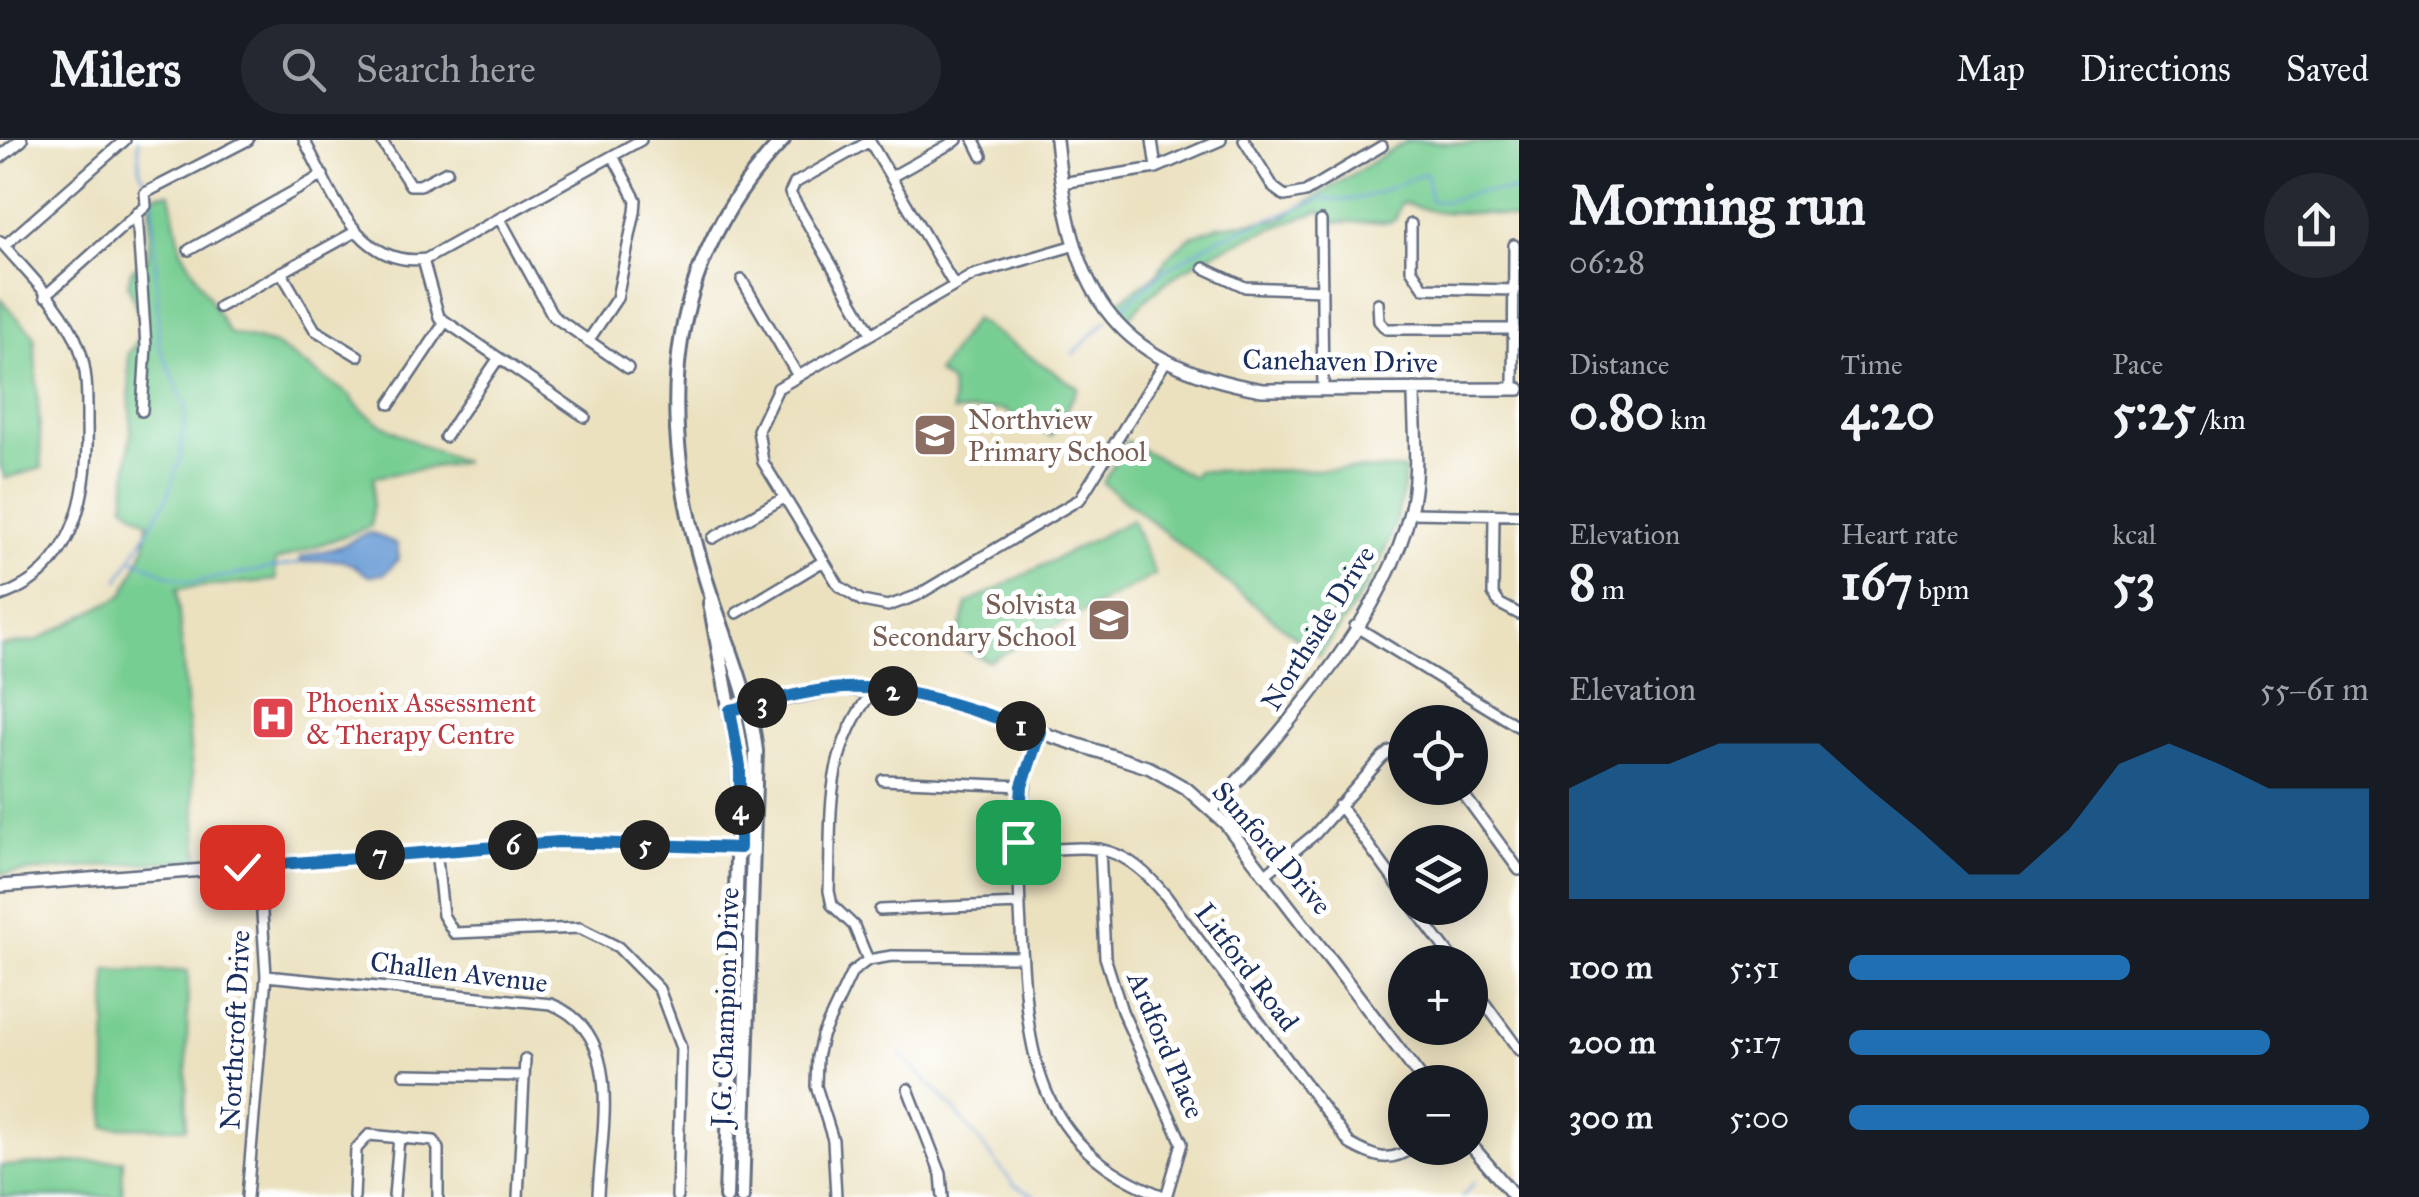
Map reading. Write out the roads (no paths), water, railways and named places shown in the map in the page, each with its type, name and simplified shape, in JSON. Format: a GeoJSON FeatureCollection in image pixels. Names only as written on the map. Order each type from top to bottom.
{"type":"FeatureCollection","features":[{"type":"Feature","properties":{"kind":"main road","name":"J.G. Champion Drive"},"geometry":{"type":"LineString","coordinates":[[726,1197],[740,766],[708,586],[678,466],[674,398],[677,356],[692,289],[720,226],[756,170],[783,140]]}},
{"type":"Feature","properties":{"kind":"main road","name":"J.G. Champion Drive"},"geometry":{"type":"LineString","coordinates":[[708,586],[749,706],[758,776],[742,1197]]}},
{"type":"Feature","properties":{"kind":"street"},"geometry":{"type":"LineString","coordinates":[[0,158],[20,140]]}},
{"type":"Feature","properties":{"kind":"street"},"geometry":{"type":"LineString","coordinates":[[0,596],[28,582],[60,550],[86,493],[84,366],[72,332],[2,244],[126,140]]}},
{"type":"Feature","properties":{"kind":"street"},"geometry":{"type":"LineString","coordinates":[[45,296],[146,206],[145,192],[248,140]]}},
{"type":"Feature","properties":{"kind":"street"},"geometry":{"type":"LineString","coordinates":[[304,140],[355,232],[380,252],[424,260],[641,140]]}},
{"type":"Feature","properties":{"kind":"street"},"geometry":{"type":"LineString","coordinates":[[381,140],[410,185],[420,186],[447,170]]}},
{"type":"Feature","properties":{"kind":"street"},"geometry":{"type":"LineString","coordinates":[[870,334],[790,193],[795,182],[869,140],[954,285]]}},
{"type":"Feature","properties":{"kind":"street"},"geometry":{"type":"LineString","coordinates":[[891,177],[957,140]]}},
{"type":"Feature","properties":{"kind":"street"},"geometry":{"type":"LineString","coordinates":[[974,140],[982,156]]}},
{"type":"Feature","properties":{"kind":"street"},"geometry":{"type":"LineString","coordinates":[[1056,140],[1072,246],[973,274],[778,388],[758,430],[763,462],[822,562],[848,593],[888,606],[916,596],[1090,489],[1166,362]]}},
{"type":"Feature","properties":{"kind":"street"},"geometry":{"type":"LineString","coordinates":[[1152,140],[1156,168]]}},
{"type":"Feature","properties":{"kind":"street"},"geometry":{"type":"LineString","coordinates":[[1061,183],[1156,168],[1221,140]]}},
{"type":"Feature","properties":{"kind":"street"},"geometry":{"type":"LineString","coordinates":[[1244,140],[1274,188],[1286,196],[1305,192],[1382,146]]}},
{"type":"Feature","properties":{"kind":"street"},"geometry":{"type":"LineString","coordinates":[[588,341],[617,298],[635,212],[636,200],[613,156]]}},
{"type":"Feature","properties":{"kind":"street"},"geometry":{"type":"LineString","coordinates":[[189,250],[323,175]]}},
{"type":"Feature","properties":{"kind":"street"},"geometry":{"type":"LineString","coordinates":[[138,213],[146,346],[142,410]]}},
{"type":"Feature","properties":{"kind":"street"},"geometry":{"type":"LineString","coordinates":[[500,218],[545,306],[560,323],[628,368]]}},
{"type":"Feature","properties":{"kind":"street"},"geometry":{"type":"LineString","coordinates":[[1322,221],[1323,390]]}},
{"type":"Feature","properties":{"kind":"street"},"geometry":{"type":"LineString","coordinates":[[1411,224],[1411,270],[1424,288],[1514,290]]}},
{"type":"Feature","properties":{"kind":"street"},"geometry":{"type":"LineString","coordinates":[[219,306],[355,232]]}},
{"type":"Feature","properties":{"kind":"street"},"geometry":{"type":"LineString","coordinates":[[1514,245],[1516,389]]}},
{"type":"Feature","properties":{"kind":"street","name":"Canehaven Drive"},"geometry":{"type":"LineString","coordinates":[[1072,246],[1106,310],[1118,322],[1166,362],[1222,383],[1262,390],[1516,389]]}},
{"type":"Feature","properties":{"kind":"street"},"geometry":{"type":"LineString","coordinates":[[424,260],[430,296],[445,322],[584,417]]}},
{"type":"Feature","properties":{"kind":"street"},"geometry":{"type":"LineString","coordinates":[[1204,268],[1245,287],[1322,290]]}},
{"type":"Feature","properties":{"kind":"street"},"geometry":{"type":"LineString","coordinates":[[281,272],[315,330],[358,356]]}},
{"type":"Feature","properties":{"kind":"street"},"geometry":{"type":"LineString","coordinates":[[742,280],[798,376]]}},
{"type":"Feature","properties":{"kind":"street"},"geometry":{"type":"LineString","coordinates":[[1378,303],[1378,321],[1386,329],[1514,329]]}},
{"type":"Feature","properties":{"kind":"street"},"geometry":{"type":"LineString","coordinates":[[390,404],[445,322]]}},
{"type":"Feature","properties":{"kind":"street"},"geometry":{"type":"LineString","coordinates":[[445,438],[498,359]]}},
{"type":"Feature","properties":{"kind":"street","name":"Northside Drive"},"geometry":{"type":"LineString","coordinates":[[1212,810],[1286,727],[1356,626],[1401,542],[1410,514],[1414,389]]}},
{"type":"Feature","properties":{"kind":"street"},"geometry":{"type":"LineString","coordinates":[[714,538],[784,498]]}},
{"type":"Feature","properties":{"kind":"street"},"geometry":{"type":"LineString","coordinates":[[1410,514],[1519,516]]}},
{"type":"Feature","properties":{"kind":"street"},"geometry":{"type":"LineString","coordinates":[[1494,515],[1493,594],[1500,604],[1519,614]]}},
{"type":"Feature","properties":{"kind":"street"},"geometry":{"type":"LineString","coordinates":[[737,612],[822,562]]}},
{"type":"Feature","properties":{"kind":"street"},"geometry":{"type":"LineString","coordinates":[[1356,626],[1519,727]]}},
{"type":"Feature","properties":{"kind":"street"},"geometry":{"type":"LineString","coordinates":[[868,960],[854,926],[832,905],[829,892],[836,756],[844,732],[874,688]]}},
{"type":"Feature","properties":{"kind":"street","name":"Sunford Drive"},"geometry":{"type":"LineString","coordinates":[[730,710],[811,692],[874,688],[932,698],[1150,768],[1187,789],[1212,810],[1267,873],[1411,1065]]}},
{"type":"Feature","properties":{"kind":"street"},"geometry":{"type":"LineString","coordinates":[[1040,732],[1022,786],[1018,852],[1031,1050],[1053,1106],[1102,1165],[1122,1180],[1166,1197]]}},
{"type":"Feature","properties":{"kind":"street"},"geometry":{"type":"LineString","coordinates":[[1267,873],[1315,834],[1388,753]]}},
{"type":"Feature","properties":{"kind":"street"},"geometry":{"type":"LineString","coordinates":[[883,780],[1022,786]]}},
{"type":"Feature","properties":{"kind":"street"},"geometry":{"type":"LineString","coordinates":[[1471,805],[1519,870]]}},
{"type":"Feature","properties":{"kind":"street"},"geometry":{"type":"LineString","coordinates":[[1340,806],[1388,872]]}},
{"type":"Feature","properties":{"kind":"street"},"geometry":{"type":"LineString","coordinates":[[0,886],[559,842],[756,848]]}},
{"type":"Feature","properties":{"kind":"street","name":"Litford Road"},"geometry":{"type":"LineString","coordinates":[[1018,852],[1100,848],[1132,859],[1144,869],[1350,1144],[1372,1157],[1388,1159]]}},
{"type":"Feature","properties":{"kind":"street","name":"Ardford Place"},"geometry":{"type":"LineString","coordinates":[[1100,848],[1105,958],[1122,1010],[1182,1143],[1166,1197]]}},
{"type":"Feature","properties":{"kind":"street"},"geometry":{"type":"LineString","coordinates":[[436,850],[443,915],[454,933],[580,928],[618,947],[660,989],[680,1048],[677,1197]]}},
{"type":"Feature","properties":{"kind":"street","name":"Northcroft Drive"},"geometry":{"type":"LineString","coordinates":[[247,1197],[266,976],[259,866]]}},
{"type":"Feature","properties":{"kind":"street"},"geometry":{"type":"LineString","coordinates":[[880,910],[1020,904]]}},
{"type":"Feature","properties":{"kind":"street"},"geometry":{"type":"LineString","coordinates":[[1427,925],[1442,945]]}},
{"type":"Feature","properties":{"kind":"street"},"geometry":{"type":"LineString","coordinates":[[836,1197],[832,1140],[816,1086],[817,1057],[845,983],[868,960],[1022,957]]}},
{"type":"Feature","properties":{"kind":"street","name":"Challen Avenue"},"geometry":{"type":"LineString","coordinates":[[266,976],[551,1004],[576,1016],[594,1036],[602,1062],[598,1197]]}},
{"type":"Feature","properties":{"kind":"street"},"geometry":{"type":"LineString","coordinates":[[1488,1008],[1519,1050]]}},
{"type":"Feature","properties":{"kind":"street"},"geometry":{"type":"LineString","coordinates":[[518,1197],[522,1076],[526,1059]]}},
{"type":"Feature","properties":{"kind":"street"},"geometry":{"type":"LineString","coordinates":[[404,1074],[522,1076]]}},
{"type":"Feature","properties":{"kind":"street"},"geometry":{"type":"LineString","coordinates":[[908,1089],[941,1174],[943,1197]]}},
{"type":"Feature","properties":{"kind":"street"},"geometry":{"type":"LineString","coordinates":[[354,1197],[359,1142],[369,1135],[437,1144],[438,1197]]}},
{"type":"Feature","properties":{"kind":"street"},"geometry":{"type":"LineString","coordinates":[[394,1197],[399,1137]]}},
{"type":"Feature","properties":{"kind":"street"},"geometry":{"type":"LineString","coordinates":[[1488,1165],[1515,1197]]}},
{"type":"Feature","properties":{"kind":"water"},"geometry":{"type":"Polygon","coordinates":[[[372,533],[397,544],[399,559],[384,574],[368,576],[351,564],[336,560],[300,563],[300,558],[372,533]]]}},
{"type":"Feature","properties":{"kind":"waterway"},"geometry":{"type":"LineString","coordinates":[[138,140],[140,171],[150,187]]}},
{"type":"Feature","properties":{"kind":"waterway"},"geometry":{"type":"LineString","coordinates":[[1118,312],[1165,270],[1219,238],[1324,198],[1363,197],[1426,173],[1431,201],[1519,189]]}},
{"type":"Feature","properties":{"kind":"waterway"},"geometry":{"type":"LineString","coordinates":[[118,581],[167,498],[180,458],[186,407],[159,345],[153,195]]}},
{"type":"Feature","properties":{"kind":"waterway"},"geometry":{"type":"LineString","coordinates":[[1073,354],[1107,320]]}},
{"type":"Feature","properties":{"kind":"waterway"},"geometry":{"type":"LineString","coordinates":[[131,558],[194,582],[300,563]]}},
{"type":"Feature","properties":{"kind":"waterway"},"geometry":{"type":"LineString","coordinates":[[901,1055],[953,1108],[1014,1185],[1036,1197]]}},
{"type":"Feature","properties":{"kind":"waterway"},"geometry":{"type":"LineString","coordinates":[[1462,1197],[1475,1181]]}},
{"type":"Feature","properties":{"kind":"place","name":"Northview Primary School"},"geometry":{"type":"Point","coordinates":[935,435]}},
{"type":"Feature","properties":{"kind":"place","name":"Solvista Secondary School"},"geometry":{"type":"Point","coordinates":[1109,620]}},
{"type":"Feature","properties":{"kind":"place","name":"Phoenix Assessment & Therapy Centre"},"geometry":{"type":"Point","coordinates":[273,718]}}]}
